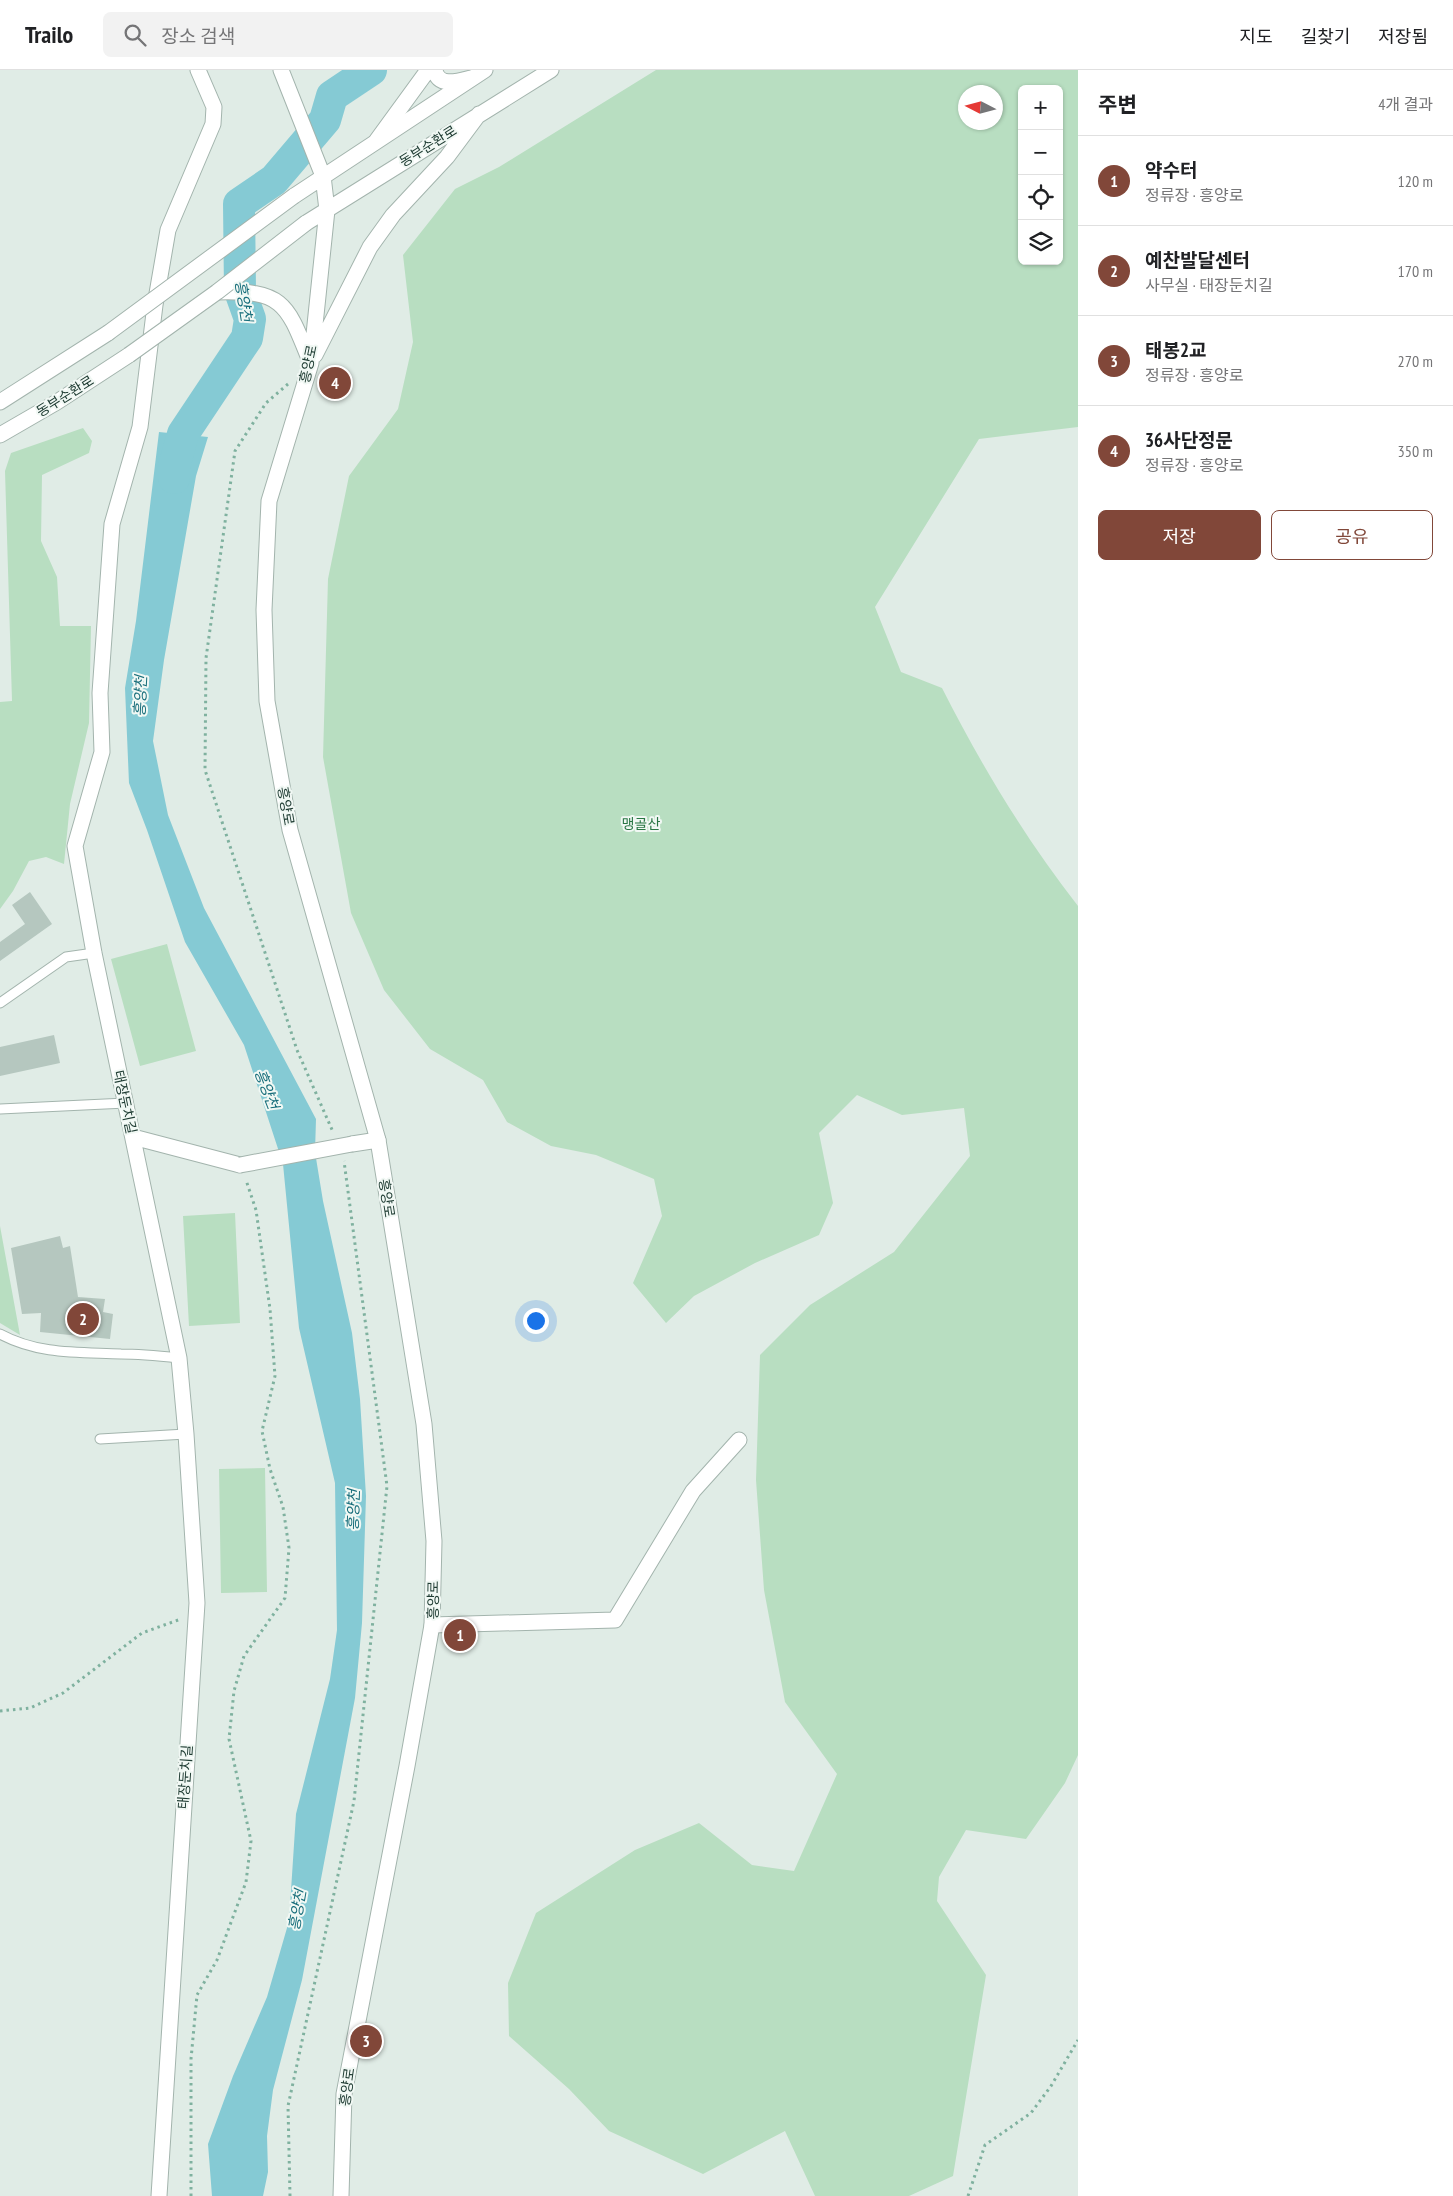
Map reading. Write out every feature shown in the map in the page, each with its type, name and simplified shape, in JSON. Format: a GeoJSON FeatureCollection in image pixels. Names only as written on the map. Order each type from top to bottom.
{"type":"FeatureCollection","features":[{"type":"Feature","properties":{"kind":"street","name":"태장둔치길"},"geometry":{"type":"LineString","coordinates":[[158,2196],[197,1602],[180,1358],[94,953],[75,846],[102,752],[100,693],[112,524],[140,427],[155,305],[168,230],[213,124],[214,107],[198,70]]}},
{"type":"Feature","properties":{"kind":"street"},"geometry":{"type":"LineString","coordinates":[[377,140],[428,70]]}},
{"type":"Feature","properties":{"kind":"street"},"geometry":{"type":"LineString","coordinates":[[435,70],[436,75],[441,80],[449,82],[471,78]]}},
{"type":"Feature","properties":{"kind":"street"},"geometry":{"type":"LineString","coordinates":[[0,402],[108,333],[294,196],[485,70]]}},
{"type":"Feature","properties":{"kind":"street","name":"동부순환로"},"geometry":{"type":"LineString","coordinates":[[0,435],[57,402],[129,355],[217,292],[306,223],[550,70]]}},
{"type":"Feature","properties":{"kind":"street","name":"흥양로"},"geometry":{"type":"LineString","coordinates":[[283,75],[323,176],[326,210],[311,362],[269,501],[264,610],[267,701],[290,830],[378,1140],[424,1424],[434,1541],[432,1625],[344,2094],[341,2196]]}},
{"type":"Feature","properties":{"kind":"street"},"geometry":{"type":"LineString","coordinates":[[311,362],[370,247],[393,214],[447,157],[479,114]]}},
{"type":"Feature","properties":{"kind":"street"},"geometry":{"type":"LineString","coordinates":[[217,292],[240,291],[266,296],[280,303],[293,318],[311,362]]}},
{"type":"Feature","properties":{"kind":"street"},"geometry":{"type":"LineString","coordinates":[[133,1137],[240,1165],[348,1150],[378,1140]]}},
{"type":"Feature","properties":{"kind":"street"},"geometry":{"type":"LineString","coordinates":[[432,1625],[615,1620],[693,1491],[739,1440]]}},
{"type":"Feature","properties":{"kind":"lane"},"geometry":{"type":"LineString","coordinates":[[0,1003],[66,957],[94,953]]}},
{"type":"Feature","properties":{"kind":"lane"},"geometry":{"type":"LineString","coordinates":[[0,1109],[126,1103]]}},
{"type":"Feature","properties":{"kind":"lane"},"geometry":{"type":"LineString","coordinates":[[0,1334],[16,1343],[70,1354],[122,1354],[180,1358]]}},
{"type":"Feature","properties":{"kind":"lane"},"geometry":{"type":"LineString","coordinates":[[100,1439],[186,1434]]}},
{"type":"Feature","properties":{"kind":"path"},"geometry":{"type":"LineString","coordinates":[[311,362],[266,404],[236,451],[206,658],[205,770],[297,1050],[336,1139]]}},
{"type":"Feature","properties":{"kind":"path"},"geometry":{"type":"LineString","coordinates":[[290,2196],[288,2106],[354,1801],[387,1486],[348,1150]]}},
{"type":"Feature","properties":{"kind":"path"},"geometry":{"type":"LineString","coordinates":[[191,2196],[191,2059],[197,1995],[217,1960],[246,1882],[251,1841],[230,1739],[234,1691],[244,1656],[285,1598],[289,1548],[283,1507],[270,1469],[262,1431],[275,1376],[270,1309],[256,1210],[240,1165]]}},
{"type":"Feature","properties":{"kind":"path"},"geometry":{"type":"LineString","coordinates":[[0,1712],[30,1708],[63,1693],[142,1633],[182,1619],[197,1602]]}},
{"type":"Feature","properties":{"kind":"path"},"geometry":{"type":"LineString","coordinates":[[968,2196],[985,2145],[1031,2113],[1051,2086],[1078,2040]]}},
{"type":"Feature","properties":{"kind":"green space","name":"맹골산"},"geometry":{"type":"Polygon","coordinates":[[[656,70],[1078,70],[1078,427],[979,439],[875,607],[901,672],[942,688],[972,745],[1005,800],[1040,854],[1078,906],[1078,1755],[1065,1783],[1026,1839],[966,1830],[939,1877],[937,1901],[986,1975],[953,2176],[909,2196],[815,2196],[785,2131],[703,2174],[609,2131],[569,2089],[509,2036],[508,1983],[536,1913],[635,1850],[699,1823],[752,1865],[794,1871],[837,1774],[785,1702],[764,1590],[756,1480],[760,1355],[810,1305],[894,1252],[970,1156],[964,1108],[902,1115],[857,1095],[819,1133],[833,1203],[819,1235],[755,1263],[694,1296],[666,1323],[633,1283],[662,1216],[654,1179],[596,1155],[551,1146],[507,1122],[483,1080],[430,1049],[384,990],[351,913],[323,757],[328,579],[349,476],[398,409],[413,342],[403,255],[455,189],[499,167],[656,70]]]}},
{"type":"Feature","properties":{"kind":"green space"},"geometry":{"type":"Polygon","coordinates":[[[83,428],[92,441],[89,453],[42,475],[41,541],[57,577],[60,626],[91,626],[89,723],[70,804],[64,864],[46,857],[29,861],[13,891],[0,909],[0,702],[12,701],[5,471],[11,453],[83,428]]]}},
{"type":"Feature","properties":{"kind":"green space"},"geometry":{"type":"Polygon","coordinates":[[[167,944],[196,1051],[140,1066],[111,959],[167,944]]]}},
{"type":"Feature","properties":{"kind":"green space"},"geometry":{"type":"Polygon","coordinates":[[[235,1213],[240,1323],[189,1326],[183,1216],[235,1213]]]}},
{"type":"Feature","properties":{"kind":"green space"},"geometry":{"type":"Polygon","coordinates":[[[0,1226],[20,1335],[0,1323],[0,1226]]]}},
{"type":"Feature","properties":{"kind":"green space"},"geometry":{"type":"Polygon","coordinates":[[[265,1468],[267,1592],[221,1593],[219,1469],[265,1468]]]}},
{"type":"Feature","properties":{"kind":"water"},"geometry":{"type":"Polygon","coordinates":[[[159,432],[208,437],[196,476],[164,660],[153,741],[168,815],[204,908],[316,1119],[315,1152],[323,1201],[352,1333],[360,1399],[366,1496],[362,1623],[355,1698],[302,1980],[273,2090],[267,2136],[268,2172],[263,2196],[212,2196],[208,2144],[233,2076],[267,1997],[289,1921],[296,1814],[330,1679],[337,1630],[335,1483],[299,1328],[283,1164],[244,1045],[185,942],[129,783],[125,688],[136,621],[159,432]]]}},
{"type":"Feature","properties":{"kind":"building"},"geometry":{"type":"Polygon","coordinates":[[[30,892],[52,924],[0,961],[0,942],[25,924],[12,905],[30,892]]]}},
{"type":"Feature","properties":{"kind":"building"},"geometry":{"type":"Polygon","coordinates":[[[54,1035],[60,1063],[0,1076],[0,1047],[54,1035]]]}},
{"type":"Feature","properties":{"kind":"building"},"geometry":{"type":"Polygon","coordinates":[[[60,1236],[63,1248],[70,1246],[78,1297],[105,1299],[103,1312],[113,1314],[110,1339],[40,1332],[41,1313],[22,1314],[11,1248],[60,1236]]]}},
{"type":"Feature","properties":{"kind":"waterway","name":"흥양천"},"geometry":{"type":"LineString","coordinates":[[174,478],[174,467],[183,434],[247,338],[250,319],[240,291],[239,204],[274,180],[325,120],[332,96],[371,70]]}},
{"type":"Feature","properties":{"kind":"place","name":"36사단정문"},"geometry":{"type":"Point","coordinates":[335,383]}},
{"type":"Feature","properties":{"kind":"place","name":"예찬발달센터"},"geometry":{"type":"Point","coordinates":[83,1319]}},
{"type":"Feature","properties":{"kind":"place","name":"약수터"},"geometry":{"type":"Point","coordinates":[460,1635]}},
{"type":"Feature","properties":{"kind":"place","name":"태봉2교"},"geometry":{"type":"Point","coordinates":[366,2041]}}]}
